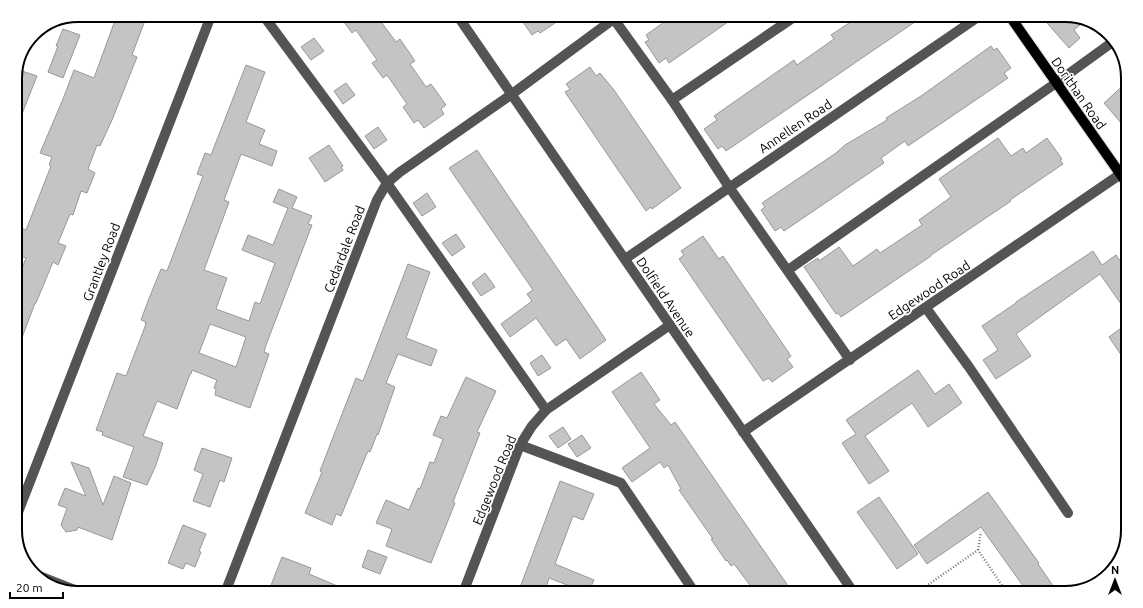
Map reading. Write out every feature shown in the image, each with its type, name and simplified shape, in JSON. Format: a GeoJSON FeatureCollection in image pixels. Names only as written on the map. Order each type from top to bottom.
{"type":"FeatureCollection","features":[{"type":"Feature","properties":{"kind":"main road","name":"Dorithan Road"},"geometry":{"type":"LineString","coordinates":[[1014,22],[1056,83],[1121,168]]}},
{"type":"Feature","properties":{"kind":"street","name":"Grantley Road"},"geometry":{"type":"LineString","coordinates":[[22,502],[209,22]]}},
{"type":"Feature","properties":{"kind":"street"},"geometry":{"type":"LineString","coordinates":[[268,22],[386,184],[546,410]]}},
{"type":"Feature","properties":{"kind":"street","name":"Dolfield Avenue"},"geometry":{"type":"LineString","coordinates":[[463,22],[849,586]]}},
{"type":"Feature","properties":{"kind":"street","name":"Cedardale Road"},"geometry":{"type":"LineString","coordinates":[[228,586],[377,200],[386,184],[400,172],[512,94],[607,22]]}},
{"type":"Feature","properties":{"kind":"street"},"geometry":{"type":"LineString","coordinates":[[619,22],[730,187],[850,360]]}},
{"type":"Feature","properties":{"kind":"street"},"geometry":{"type":"LineString","coordinates":[[672,100],[786,22]]}},
{"type":"Feature","properties":{"kind":"street","name":"Annellen Road"},"geometry":{"type":"LineString","coordinates":[[625,259],[971,22]]}},
{"type":"Feature","properties":{"kind":"street"},"geometry":{"type":"LineString","coordinates":[[788,270],[1109,44]]}},
{"type":"Feature","properties":{"kind":"street","name":"Edgewood Road"},"geometry":{"type":"LineString","coordinates":[[744,432],[1121,174]]}},
{"type":"Feature","properties":{"kind":"street"},"geometry":{"type":"LineString","coordinates":[[926,308],[969,367],[1068,513]]}},
{"type":"Feature","properties":{"kind":"street","name":"Edgewood Road"},"geometry":{"type":"LineString","coordinates":[[467,586],[520,445],[532,426],[546,410],[670,325]]}},
{"type":"Feature","properties":{"kind":"street"},"geometry":{"type":"LineString","coordinates":[[520,445],[621,483],[690,586]]}},
{"type":"Feature","properties":{"kind":"path"},"geometry":{"type":"LineString","coordinates":[[981,532],[978,550],[1002,586]]}},
{"type":"Feature","properties":{"kind":"path"},"geometry":{"type":"LineString","coordinates":[[926,586],[978,550]]}},
{"type":"Feature","properties":{"kind":"building"},"geometry":{"type":"Polygon","coordinates":[[[114,22],[144,22],[132,55],[137,57],[112,120],[100,146],[97,145],[88,169],[95,173],[87,193],[81,191],[73,215],[70,214],[58,243],[66,246],[58,265],[53,262],[22,338],[22,268],[26,258],[22,256],[22,229],[26,230],[51,166],[49,165],[52,157],[40,153],[74,70],[94,78],[114,22]]]}},
{"type":"Feature","properties":{"kind":"building"},"geometry":{"type":"Polygon","coordinates":[[[344,22],[381,22],[396,42],[400,39],[415,61],[410,64],[426,87],[431,84],[446,105],[441,109],[444,114],[424,128],[418,120],[414,123],[403,107],[407,104],[387,75],[383,78],[372,63],[377,60],[356,30],[352,33],[344,22]]]}},
{"type":"Feature","properties":{"kind":"building"},"geometry":{"type":"Polygon","coordinates":[[[523,22],[556,22],[540,33],[538,31],[532,35],[523,22]]]}},
{"type":"Feature","properties":{"kind":"building"},"geometry":{"type":"Polygon","coordinates":[[[664,22],[728,22],[669,63],[666,58],[659,63],[645,42],[649,40],[646,35],[664,22]]]}},
{"type":"Feature","properties":{"kind":"building"},"geometry":{"type":"Polygon","coordinates":[[[850,22],[915,22],[726,151],[722,146],[718,149],[704,129],[717,120],[714,116],[794,60],[797,65],[834,39],[831,35],[850,22]]]}},
{"type":"Feature","properties":{"kind":"building"},"geometry":{"type":"Polygon","coordinates":[[[1046,22],[1065,22],[1081,24],[1074,30],[1080,38],[1069,48],[1046,22]]]}},
{"type":"Feature","properties":{"kind":"building"},"geometry":{"type":"Polygon","coordinates":[[[63,29],[80,35],[63,78],[48,72],[63,29]]]}},
{"type":"Feature","properties":{"kind":"building"},"geometry":{"type":"Polygon","coordinates":[[[314,38],[324,51],[311,60],[301,47],[314,38]]]}},
{"type":"Feature","properties":{"kind":"building"},"geometry":{"type":"Polygon","coordinates":[[[991,46],[994,50],[997,48],[1011,68],[1004,73],[1008,78],[908,146],[905,141],[881,158],[884,163],[784,231],[781,227],[775,231],[761,210],[765,207],[762,203],[836,153],[845,145],[887,120],[886,118],[921,96],[991,46]]]}},
{"type":"Feature","properties":{"kind":"building"},"geometry":{"type":"Polygon","coordinates":[[[246,65],[265,72],[246,122],[265,130],[259,144],[277,151],[272,166],[241,154],[224,200],[229,202],[204,270],[227,278],[216,309],[249,321],[255,302],[260,304],[275,263],[242,250],[248,235],[273,245],[288,208],[273,202],[279,189],[297,197],[292,208],[312,216],[308,224],[312,225],[266,345],[264,352],[269,354],[250,408],[215,395],[216,389],[214,388],[217,380],[192,370],[177,409],[157,401],[143,436],[163,443],[156,465],[147,485],[123,477],[134,447],[102,435],[103,432],[96,430],[117,373],[126,376],[146,324],[146,322],[141,320],[148,301],[161,269],[167,271],[203,176],[197,174],[205,153],[211,155],[246,65]],[[210,324],[199,353],[236,367],[246,337],[210,324]]]}},
{"type":"Feature","properties":{"kind":"building"},"geometry":{"type":"Polygon","coordinates":[[[590,67],[596,76],[600,73],[614,90],[681,188],[652,209],[651,207],[646,211],[565,92],[570,89],[566,84],[590,67]]]}},
{"type":"Feature","properties":{"kind":"building"},"geometry":{"type":"Polygon","coordinates":[[[23,71],[37,76],[22,114],[23,71]]]}},
{"type":"Feature","properties":{"kind":"building"},"geometry":{"type":"Polygon","coordinates":[[[346,83],[355,95],[343,104],[334,91],[346,83]]]}},
{"type":"Feature","properties":{"kind":"building"},"geometry":{"type":"Polygon","coordinates":[[[1121,87],[1121,123],[1104,103],[1121,87]]]}},
{"type":"Feature","properties":{"kind":"building"},"geometry":{"type":"Polygon","coordinates":[[[378,127],[387,140],[374,149],[365,136],[378,127]]]}},
{"type":"Feature","properties":{"kind":"building"},"geometry":{"type":"Polygon","coordinates":[[[998,138],[1011,156],[1023,148],[1026,153],[1047,138],[1062,159],[1060,160],[1063,164],[841,317],[838,313],[836,314],[804,267],[818,258],[819,261],[839,247],[853,266],[877,249],[880,253],[922,225],[919,220],[951,197],[939,179],[998,138]]]}},
{"type":"Feature","properties":{"kind":"building"},"geometry":{"type":"Polygon","coordinates":[[[329,145],[343,166],[341,167],[343,170],[325,182],[309,158],[329,145]]]}},
{"type":"Feature","properties":{"kind":"building"},"geometry":{"type":"Polygon","coordinates":[[[477,150],[606,340],[580,359],[566,339],[556,346],[536,318],[510,337],[501,324],[532,301],[527,294],[533,290],[449,168],[477,150]]]}},
{"type":"Feature","properties":{"kind":"building"},"geometry":{"type":"Polygon","coordinates":[[[427,193],[436,207],[422,216],[413,203],[427,193]]]}},
{"type":"Feature","properties":{"kind":"building"},"geometry":{"type":"Polygon","coordinates":[[[456,234],[465,247],[452,256],[442,243],[456,234]]]}},
{"type":"Feature","properties":{"kind":"building"},"geometry":{"type":"Polygon","coordinates":[[[703,236],[719,259],[723,256],[791,356],[787,359],[793,367],[772,382],[769,378],[763,381],[679,259],[684,255],[681,251],[703,236]]]}},
{"type":"Feature","properties":{"kind":"building"},"geometry":{"type":"Polygon","coordinates":[[[1093,251],[1102,265],[1116,255],[1121,262],[1121,304],[1100,274],[1016,334],[1031,356],[996,379],[983,360],[998,350],[982,326],[1093,251]]]}},
{"type":"Feature","properties":{"kind":"building"},"geometry":{"type":"Polygon","coordinates":[[[408,264],[430,272],[406,338],[437,350],[431,366],[398,354],[386,383],[395,387],[378,435],[377,434],[370,452],[368,451],[341,516],[336,514],[332,525],[305,513],[322,472],[320,471],[356,378],[363,381],[408,264]]]}},
{"type":"Feature","properties":{"kind":"building"},"geometry":{"type":"Polygon","coordinates":[[[485,273],[495,287],[481,296],[472,283],[485,273]]]}},
{"type":"Feature","properties":{"kind":"building"},"geometry":{"type":"Polygon","coordinates":[[[1121,328],[1121,355],[1109,337],[1121,328]]]}},
{"type":"Feature","properties":{"kind":"building"},"geometry":{"type":"Polygon","coordinates":[[[542,355],[551,368],[538,376],[530,363],[542,355]]]}},
{"type":"Feature","properties":{"kind":"building"},"geometry":{"type":"Polygon","coordinates":[[[918,370],[935,394],[949,384],[962,403],[928,427],[912,403],[865,436],[889,471],[869,484],[842,443],[856,434],[846,420],[918,370]]]}},
{"type":"Feature","properties":{"kind":"building"},"geometry":{"type":"Polygon","coordinates":[[[641,372],[660,400],[654,404],[671,425],[675,422],[788,586],[751,586],[734,564],[731,566],[717,548],[711,539],[713,539],[679,490],[681,489],[668,465],[664,468],[660,462],[632,482],[622,468],[650,448],[612,392],[641,372]]]}},
{"type":"Feature","properties":{"kind":"building"},"geometry":{"type":"Polygon","coordinates":[[[466,377],[496,391],[477,432],[480,433],[453,502],[455,503],[431,563],[386,546],[392,529],[376,523],[386,500],[409,510],[418,488],[420,489],[430,462],[434,463],[443,439],[433,435],[441,416],[447,418],[466,377]]]}},
{"type":"Feature","properties":{"kind":"building"},"geometry":{"type":"Polygon","coordinates":[[[563,427],[571,439],[558,448],[549,436],[563,427]]]}},
{"type":"Feature","properties":{"kind":"building"},"geometry":{"type":"Polygon","coordinates":[[[582,435],[591,448],[577,457],[568,444],[582,435]]]}},
{"type":"Feature","properties":{"kind":"building"},"geometry":{"type":"Polygon","coordinates":[[[202,448],[232,458],[224,482],[220,480],[210,507],[193,501],[203,474],[194,470],[202,448]]]}},
{"type":"Feature","properties":{"kind":"building"},"geometry":{"type":"Polygon","coordinates":[[[71,462],[89,468],[103,505],[114,476],[131,483],[112,540],[78,527],[77,530],[66,532],[61,525],[67,508],[58,505],[65,488],[86,496],[71,462]]]}},
{"type":"Feature","properties":{"kind":"building"},"geometry":{"type":"Polygon","coordinates":[[[560,481],[594,494],[583,520],[573,516],[555,564],[594,580],[591,586],[570,586],[549,578],[546,586],[521,586],[560,481]]]}},
{"type":"Feature","properties":{"kind":"building"},"geometry":{"type":"Polygon","coordinates":[[[988,492],[1039,563],[1038,564],[1053,586],[1023,586],[981,527],[927,564],[914,545],[988,492]]]}},
{"type":"Feature","properties":{"kind":"building"},"geometry":{"type":"Polygon","coordinates":[[[879,497],[918,554],[897,569],[857,512],[879,497]]]}},
{"type":"Feature","properties":{"kind":"building"},"geometry":{"type":"Polygon","coordinates":[[[183,525],[206,534],[199,551],[201,552],[195,567],[186,563],[183,569],[168,563],[183,525]]]}},
{"type":"Feature","properties":{"kind":"building"},"geometry":{"type":"Polygon","coordinates":[[[368,550],[387,557],[380,574],[362,567],[368,550]]]}},
{"type":"Feature","properties":{"kind":"building"},"geometry":{"type":"Polygon","coordinates":[[[282,557],[311,568],[309,574],[337,586],[271,586],[282,557]]]}}]}
